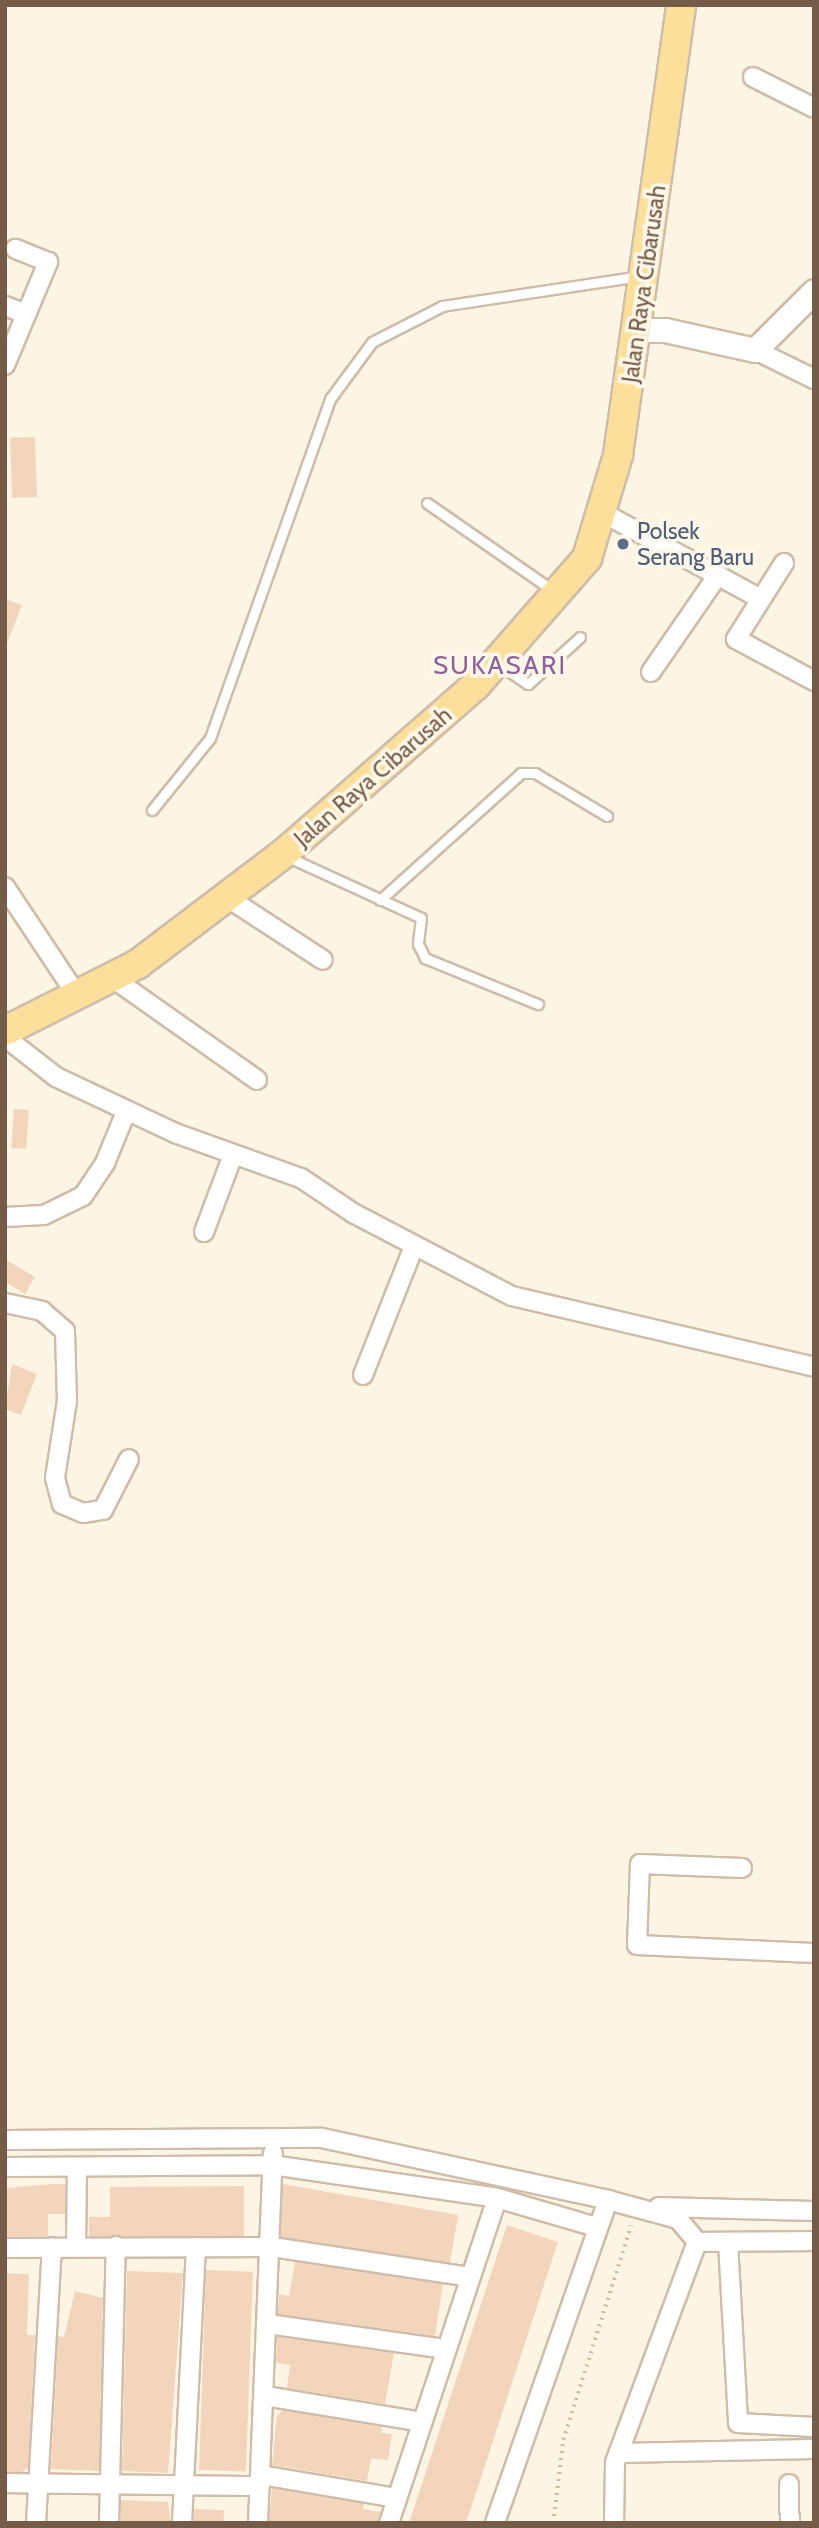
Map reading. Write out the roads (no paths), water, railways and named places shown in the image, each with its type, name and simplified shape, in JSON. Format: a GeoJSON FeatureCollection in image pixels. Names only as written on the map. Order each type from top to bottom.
{"type":"FeatureCollection","features":[{"type":"Feature","properties":{"kind":"main road","name":"Jalan Raya Cibarusah"},"geometry":{"type":"LineString","coordinates":[[5,1031],[114,979],[228,898],[283,855],[496,663],[559,595],[587,558],[605,514],[637,330],[681,5]]}},
{"type":"Feature","properties":{"kind":"street"},"geometry":{"type":"LineString","coordinates":[[753,76],[814,108]]}},
{"type":"Feature","properties":{"kind":"street"},"geometry":{"type":"LineString","coordinates":[[5,366],[48,262],[16,249]]}},
{"type":"Feature","properties":{"kind":"street"},"geometry":{"type":"LineString","coordinates":[[755,350],[814,291]]}},
{"type":"Feature","properties":{"kind":"street"},"geometry":{"type":"LineString","coordinates":[[5,306],[26,314]]}},
{"type":"Feature","properties":{"kind":"street"},"geometry":{"type":"LineString","coordinates":[[637,330],[678,332],[755,350],[814,379]]}},
{"type":"Feature","properties":{"kind":"street"},"geometry":{"type":"LineString","coordinates":[[605,514],[757,597]]}},
{"type":"Feature","properties":{"kind":"street"},"geometry":{"type":"LineString","coordinates":[[784,563],[757,597],[737,642],[814,681]]}},
{"type":"Feature","properties":{"kind":"street"},"geometry":{"type":"LineString","coordinates":[[651,671],[718,575]]}},
{"type":"Feature","properties":{"kind":"street"},"geometry":{"type":"LineString","coordinates":[[5,887],[78,997]]}},
{"type":"Feature","properties":{"kind":"street"},"geometry":{"type":"LineString","coordinates":[[228,898],[323,960]]}},
{"type":"Feature","properties":{"kind":"street"},"geometry":{"type":"LineString","coordinates":[[114,979],[257,1080]]}},
{"type":"Feature","properties":{"kind":"street"},"geometry":{"type":"LineString","coordinates":[[5,1037],[56,1077],[126,1112],[233,1155],[301,1178],[414,1246],[512,1296],[575,1315],[814,1367]]}},
{"type":"Feature","properties":{"kind":"street"},"geometry":{"type":"LineString","coordinates":[[5,1217],[44,1215],[83,1196],[105,1163],[126,1112]]}},
{"type":"Feature","properties":{"kind":"street"},"geometry":{"type":"LineString","coordinates":[[204,1232],[233,1155]]}},
{"type":"Feature","properties":{"kind":"street"},"geometry":{"type":"LineString","coordinates":[[363,1376],[414,1246]]}},
{"type":"Feature","properties":{"kind":"street"},"geometry":{"type":"LineString","coordinates":[[5,1303],[42,1311],[65,1331],[67,1401],[55,1478],[62,1504],[83,1513],[103,1510],[130,1459]]}},
{"type":"Feature","properties":{"kind":"street"},"geometry":{"type":"LineString","coordinates":[[742,1868],[640,1864],[637,1945],[814,1953]]}},
{"type":"Feature","properties":{"kind":"street"},"geometry":{"type":"LineString","coordinates":[[258,2523],[272,2247],[273,2139]]}},
{"type":"Feature","properties":{"kind":"street"},"geometry":{"type":"LineString","coordinates":[[5,2140],[273,2139],[354,2142],[635,2206],[678,2219],[697,2242]]}},
{"type":"Feature","properties":{"kind":"street"},"geometry":{"type":"LineString","coordinates":[[5,2167],[272,2165],[497,2198],[596,2227]]}},
{"type":"Feature","properties":{"kind":"street"},"geometry":{"type":"LineString","coordinates":[[76,2247],[78,2168]]}},
{"type":"Feature","properties":{"kind":"street"},"geometry":{"type":"LineString","coordinates":[[389,2523],[497,2198]]}},
{"type":"Feature","properties":{"kind":"street"},"geometry":{"type":"LineString","coordinates":[[495,2523],[596,2227],[608,2200]]}},
{"type":"Feature","properties":{"kind":"street"},"geometry":{"type":"LineString","coordinates":[[635,2206],[814,2211]]}},
{"type":"Feature","properties":{"kind":"street"},"geometry":{"type":"LineString","coordinates":[[697,2242],[814,2241]]}},
{"type":"Feature","properties":{"kind":"street"},"geometry":{"type":"LineString","coordinates":[[614,2523],[618,2452],[697,2242]]}},
{"type":"Feature","properties":{"kind":"street"},"geometry":{"type":"LineString","coordinates":[[728,2242],[737,2423],[814,2427]]}},
{"type":"Feature","properties":{"kind":"street"},"geometry":{"type":"LineString","coordinates":[[109,2523],[116,2246]]}},
{"type":"Feature","properties":{"kind":"street"},"geometry":{"type":"LineString","coordinates":[[36,2523],[52,2247]]}},
{"type":"Feature","properties":{"kind":"street"},"geometry":{"type":"LineString","coordinates":[[181,2523],[195,2247]]}},
{"type":"Feature","properties":{"kind":"street"},"geometry":{"type":"LineString","coordinates":[[5,2248],[272,2247],[470,2277]]}},
{"type":"Feature","properties":{"kind":"street"},"geometry":{"type":"LineString","coordinates":[[268,2324],[446,2349]]}},
{"type":"Feature","properties":{"kind":"street"},"geometry":{"type":"LineString","coordinates":[[265,2396],[422,2422]]}},
{"type":"Feature","properties":{"kind":"street"},"geometry":{"type":"LineString","coordinates":[[618,2452],[814,2449]]}},
{"type":"Feature","properties":{"kind":"street"},"geometry":{"type":"LineString","coordinates":[[5,2483],[185,2485],[260,2481],[397,2498]]}},
{"type":"Feature","properties":{"kind":"street"},"geometry":{"type":"LineString","coordinates":[[789,2484],[790,2523]]}},
{"type":"Feature","properties":{"kind":"lane"},"geometry":{"type":"LineString","coordinates":[[152,810],[209,738],[330,399],[372,342],[442,306],[645,275]]}},
{"type":"Feature","properties":{"kind":"lane"},"geometry":{"type":"LineString","coordinates":[[427,503],[559,595]]}},
{"type":"Feature","properties":{"kind":"lane"},"geometry":{"type":"LineString","coordinates":[[496,663],[528,684],[580,638]]}},
{"type":"Feature","properties":{"kind":"lane"},"geometry":{"type":"LineString","coordinates":[[380,900],[521,773],[535,773],[607,816]]}},
{"type":"Feature","properties":{"kind":"lane"},"geometry":{"type":"LineString","coordinates":[[283,855],[421,918],[418,944],[425,958],[538,1004]]}},
{"type":"Feature","properties":{"kind":"place","name":"Polsek Serang Baru"},"geometry":{"type":"Point","coordinates":[623,544]}},
{"type":"Feature","properties":{"kind":"district","name":"SUKASARI"},"geometry":{"type":"Point","coordinates":[500,666]}}]}
